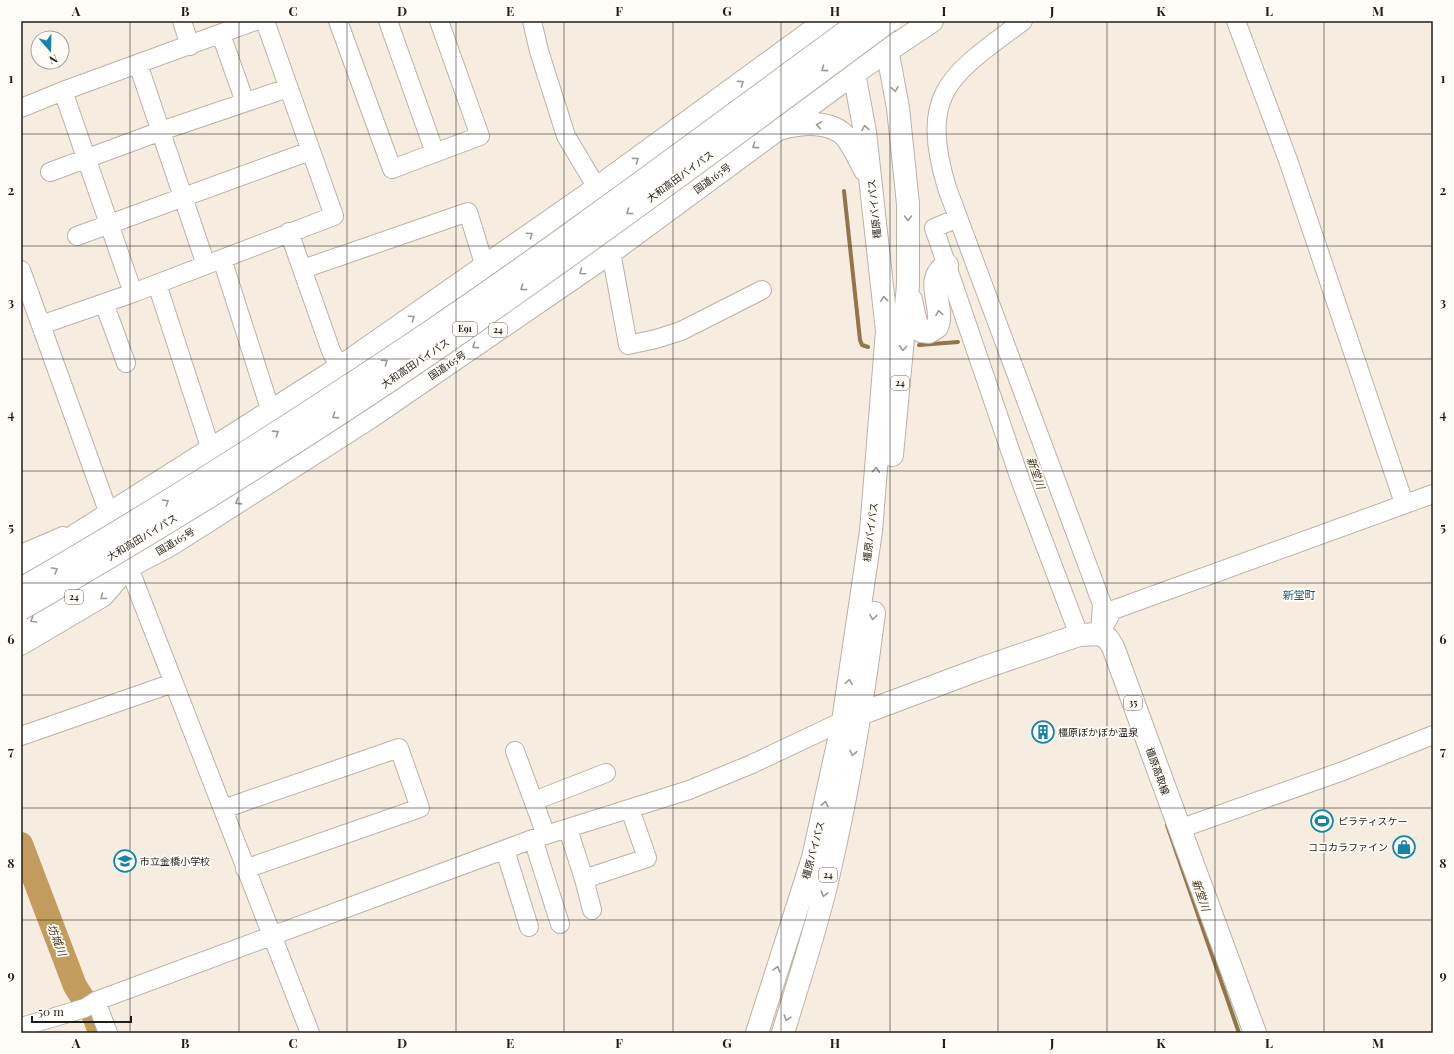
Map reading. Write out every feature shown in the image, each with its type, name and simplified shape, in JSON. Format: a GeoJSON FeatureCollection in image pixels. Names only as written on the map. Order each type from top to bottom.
{"type":"FeatureCollection","features":[{"type":"Feature","properties":{"kind":"main road"},"geometry":{"type":"LineString","coordinates":[[21,570],[232,438],[339,368],[597,188],[826,21]]}},
{"type":"Feature","properties":{"kind":"main road","name":"橿原バイパス"},"geometry":{"type":"LineString","coordinates":[[783,1033],[809,950],[829,874],[844,801],[851,717],[871,531],[887,331],[865,132],[842,21]]}},
{"type":"Feature","properties":{"kind":"main road","name":"大和高田バイパス"},"geometry":{"type":"LineString","coordinates":[[21,589],[230,462],[420,338],[666,164],[861,21]]}},
{"type":"Feature","properties":{"kind":"main road","name":"橿原バイパス"},"geometry":{"type":"LineString","coordinates":[[756,1033],[813,858],[851,717],[867,665],[882,545],[908,285],[908,204],[898,108],[888,51],[880,21]]}},
{"type":"Feature","properties":{"kind":"main road","name":"大和高田バイパス"},"geometry":{"type":"LineString","coordinates":[[21,609],[246,473],[431,352],[683,174],[889,21]]}},
{"type":"Feature","properties":{"kind":"main road"},"geometry":{"type":"LineString","coordinates":[[888,51],[932,21]]}},
{"type":"Feature","properties":{"kind":"main road"},"geometry":{"type":"LineString","coordinates":[[888,51],[946,21]]}},
{"type":"Feature","properties":{"kind":"main road","name":"国道165号"},"geometry":{"type":"LineString","coordinates":[[21,627],[94,585],[129,568],[170,545],[369,418],[499,330],[614,249],[854,73],[888,51]]}},
{"type":"Feature","properties":{"kind":"main road"},"geometry":{"type":"LineString","coordinates":[[778,130],[790,126],[811,124],[830,127],[838,131],[851,144],[871,181]]}},
{"type":"Feature","properties":{"kind":"main road"},"geometry":{"type":"LineString","coordinates":[[908,285],[916,323],[921,331],[929,332],[938,327],[939,323],[935,282],[939,272],[947,265]]}},
{"type":"Feature","properties":{"kind":"main road"},"geometry":{"type":"LineString","coordinates":[[851,717],[1078,635],[1100,634]]}},
{"type":"Feature","properties":{"kind":"main road","name":"橿原高取線"},"geometry":{"type":"LineString","coordinates":[[1100,634],[1108,639],[1113,647],[1255,1033]]}},
{"type":"Feature","properties":{"kind":"street"},"geometry":{"type":"LineString","coordinates":[[182,21],[190,46]]}},
{"type":"Feature","properties":{"kind":"street"},"geometry":{"type":"LineString","coordinates":[[21,108],[63,91],[190,46],[255,21]]}},
{"type":"Feature","properties":{"kind":"street"},"geometry":{"type":"LineString","coordinates":[[41,325],[133,293],[334,216],[265,21]]}},
{"type":"Feature","properties":{"kind":"street"},"geometry":{"type":"LineString","coordinates":[[338,21],[392,169],[480,136],[439,21]]}},
{"type":"Feature","properties":{"kind":"street"},"geometry":{"type":"LineString","coordinates":[[388,21],[435,153]]}},
{"type":"Feature","properties":{"kind":"street"},"geometry":{"type":"LineString","coordinates":[[532,21],[539,51],[566,136],[597,188],[614,249],[628,345],[656,339],[681,331],[762,290]]}},
{"type":"Feature","properties":{"kind":"street"},"geometry":{"type":"LineString","coordinates":[[1023,21],[958,72],[946,89],[939,106],[935,125],[936,146],[942,173],[958,218],[1102,604],[1100,634]]}},
{"type":"Feature","properties":{"kind":"street"},"geometry":{"type":"LineString","coordinates":[[1236,21],[1288,160],[1404,503]]}},
{"type":"Feature","properties":{"kind":"street"},"geometry":{"type":"LineString","coordinates":[[224,43],[245,102]]}},
{"type":"Feature","properties":{"kind":"street"},"geometry":{"type":"LineString","coordinates":[[138,64],[183,198],[214,262],[271,412]]}},
{"type":"Feature","properties":{"kind":"street"},"geometry":{"type":"LineString","coordinates":[[50,172],[87,160],[161,131],[288,88]]}},
{"type":"Feature","properties":{"kind":"street"},"geometry":{"type":"LineString","coordinates":[[63,91],[133,293]]}},
{"type":"Feature","properties":{"kind":"street"},"geometry":{"type":"LineString","coordinates":[[77,236],[310,151]]}},
{"type":"Feature","properties":{"kind":"street"},"geometry":{"type":"LineString","coordinates":[[303,269],[468,212],[499,330]]}},
{"type":"Feature","properties":{"kind":"street"},"geometry":{"type":"LineString","coordinates":[[958,218],[934,228],[1021,482],[1078,635]]}},
{"type":"Feature","properties":{"kind":"street"},"geometry":{"type":"LineString","coordinates":[[289,232],[331,351],[339,368],[369,418]]}},
{"type":"Feature","properties":{"kind":"street"},"geometry":{"type":"LineString","coordinates":[[21,270],[41,325],[100,520],[129,568],[172,683],[223,809],[245,869],[310,1033]]}},
{"type":"Feature","properties":{"kind":"street"},"geometry":{"type":"LineString","coordinates":[[157,284],[211,450]]}},
{"type":"Feature","properties":{"kind":"street"},"geometry":{"type":"LineString","coordinates":[[104,303],[126,363]]}},
{"type":"Feature","properties":{"kind":"street"},"geometry":{"type":"LineString","coordinates":[[232,438],[262,486]]}},
{"type":"Feature","properties":{"kind":"street"},"geometry":{"type":"LineString","coordinates":[[1100,634],[1113,610],[1404,503],[1433,494]]}},
{"type":"Feature","properties":{"kind":"street"},"geometry":{"type":"LineString","coordinates":[[21,554],[29,549],[100,520]]}},
{"type":"Feature","properties":{"kind":"street"},"geometry":{"type":"LineString","coordinates":[[21,646],[104,597],[129,568]]}},
{"type":"Feature","properties":{"kind":"street"},"geometry":{"type":"LineString","coordinates":[[21,736],[172,683]]}},
{"type":"Feature","properties":{"kind":"street"},"geometry":{"type":"LineString","coordinates":[[21,1028],[91,1004],[540,837],[689,790],[752,764],[851,717]]}},
{"type":"Feature","properties":{"kind":"street"},"geometry":{"type":"LineString","coordinates":[[1180,829],[1344,771],[1433,735]]}},
{"type":"Feature","properties":{"kind":"street"},"geometry":{"type":"LineString","coordinates":[[223,809],[399,748],[420,808],[245,869]]}},
{"type":"Feature","properties":{"kind":"street"},"geometry":{"type":"LineString","coordinates":[[515,751],[534,801],[540,837],[560,924]]}},
{"type":"Feature","properties":{"kind":"street"},"geometry":{"type":"LineString","coordinates":[[534,801],[606,773]]}},
{"type":"Feature","properties":{"kind":"street"},"geometry":{"type":"LineString","coordinates":[[584,879],[647,858],[630,809]]}},
{"type":"Feature","properties":{"kind":"street"},"geometry":{"type":"LineString","coordinates":[[568,829],[592,910]]}},
{"type":"Feature","properties":{"kind":"street"},"geometry":{"type":"LineString","coordinates":[[505,850],[530,927]]}},
{"type":"Feature","properties":{"kind":"street"},"geometry":{"type":"LineString","coordinates":[[91,1004],[108,1033]]}},
{"type":"Feature","properties":{"kind":"waterway","name":"新堂川"},"geometry":{"type":"LineString","coordinates":[[844,191],[860,340],[862,345],[868,347]]}},
{"type":"Feature","properties":{"kind":"waterway","name":"新堂川"},"geometry":{"type":"LineString","coordinates":[[919,345],[958,342]]}},
{"type":"Feature","properties":{"kind":"waterway","name":"新堂川"},"geometry":{"type":"LineString","coordinates":[[1167,825],[1239,1033]]}},
{"type":"Feature","properties":{"kind":"waterway","name":"坊城川"},"geometry":{"type":"LineString","coordinates":[[21,844],[75,986],[94,1016],[98,1027]]}},
{"type":"Feature","properties":{"kind":"place","name":"橿原ぽかぽか温泉"},"geometry":{"type":"Point","coordinates":[1043,732]}},
{"type":"Feature","properties":{"kind":"place","name":"ピラティスケー"},"geometry":{"type":"Point","coordinates":[1322,821]}},
{"type":"Feature","properties":{"kind":"place","name":"ココカラファイン"},"geometry":{"type":"Point","coordinates":[1404,847]}},
{"type":"Feature","properties":{"kind":"place","name":"市立金橋小学校"},"geometry":{"type":"Point","coordinates":[125,861]}},
{"type":"Feature","properties":{"kind":"district","name":"新堂町"},"geometry":{"type":"Point","coordinates":[1299,595]}}]}
